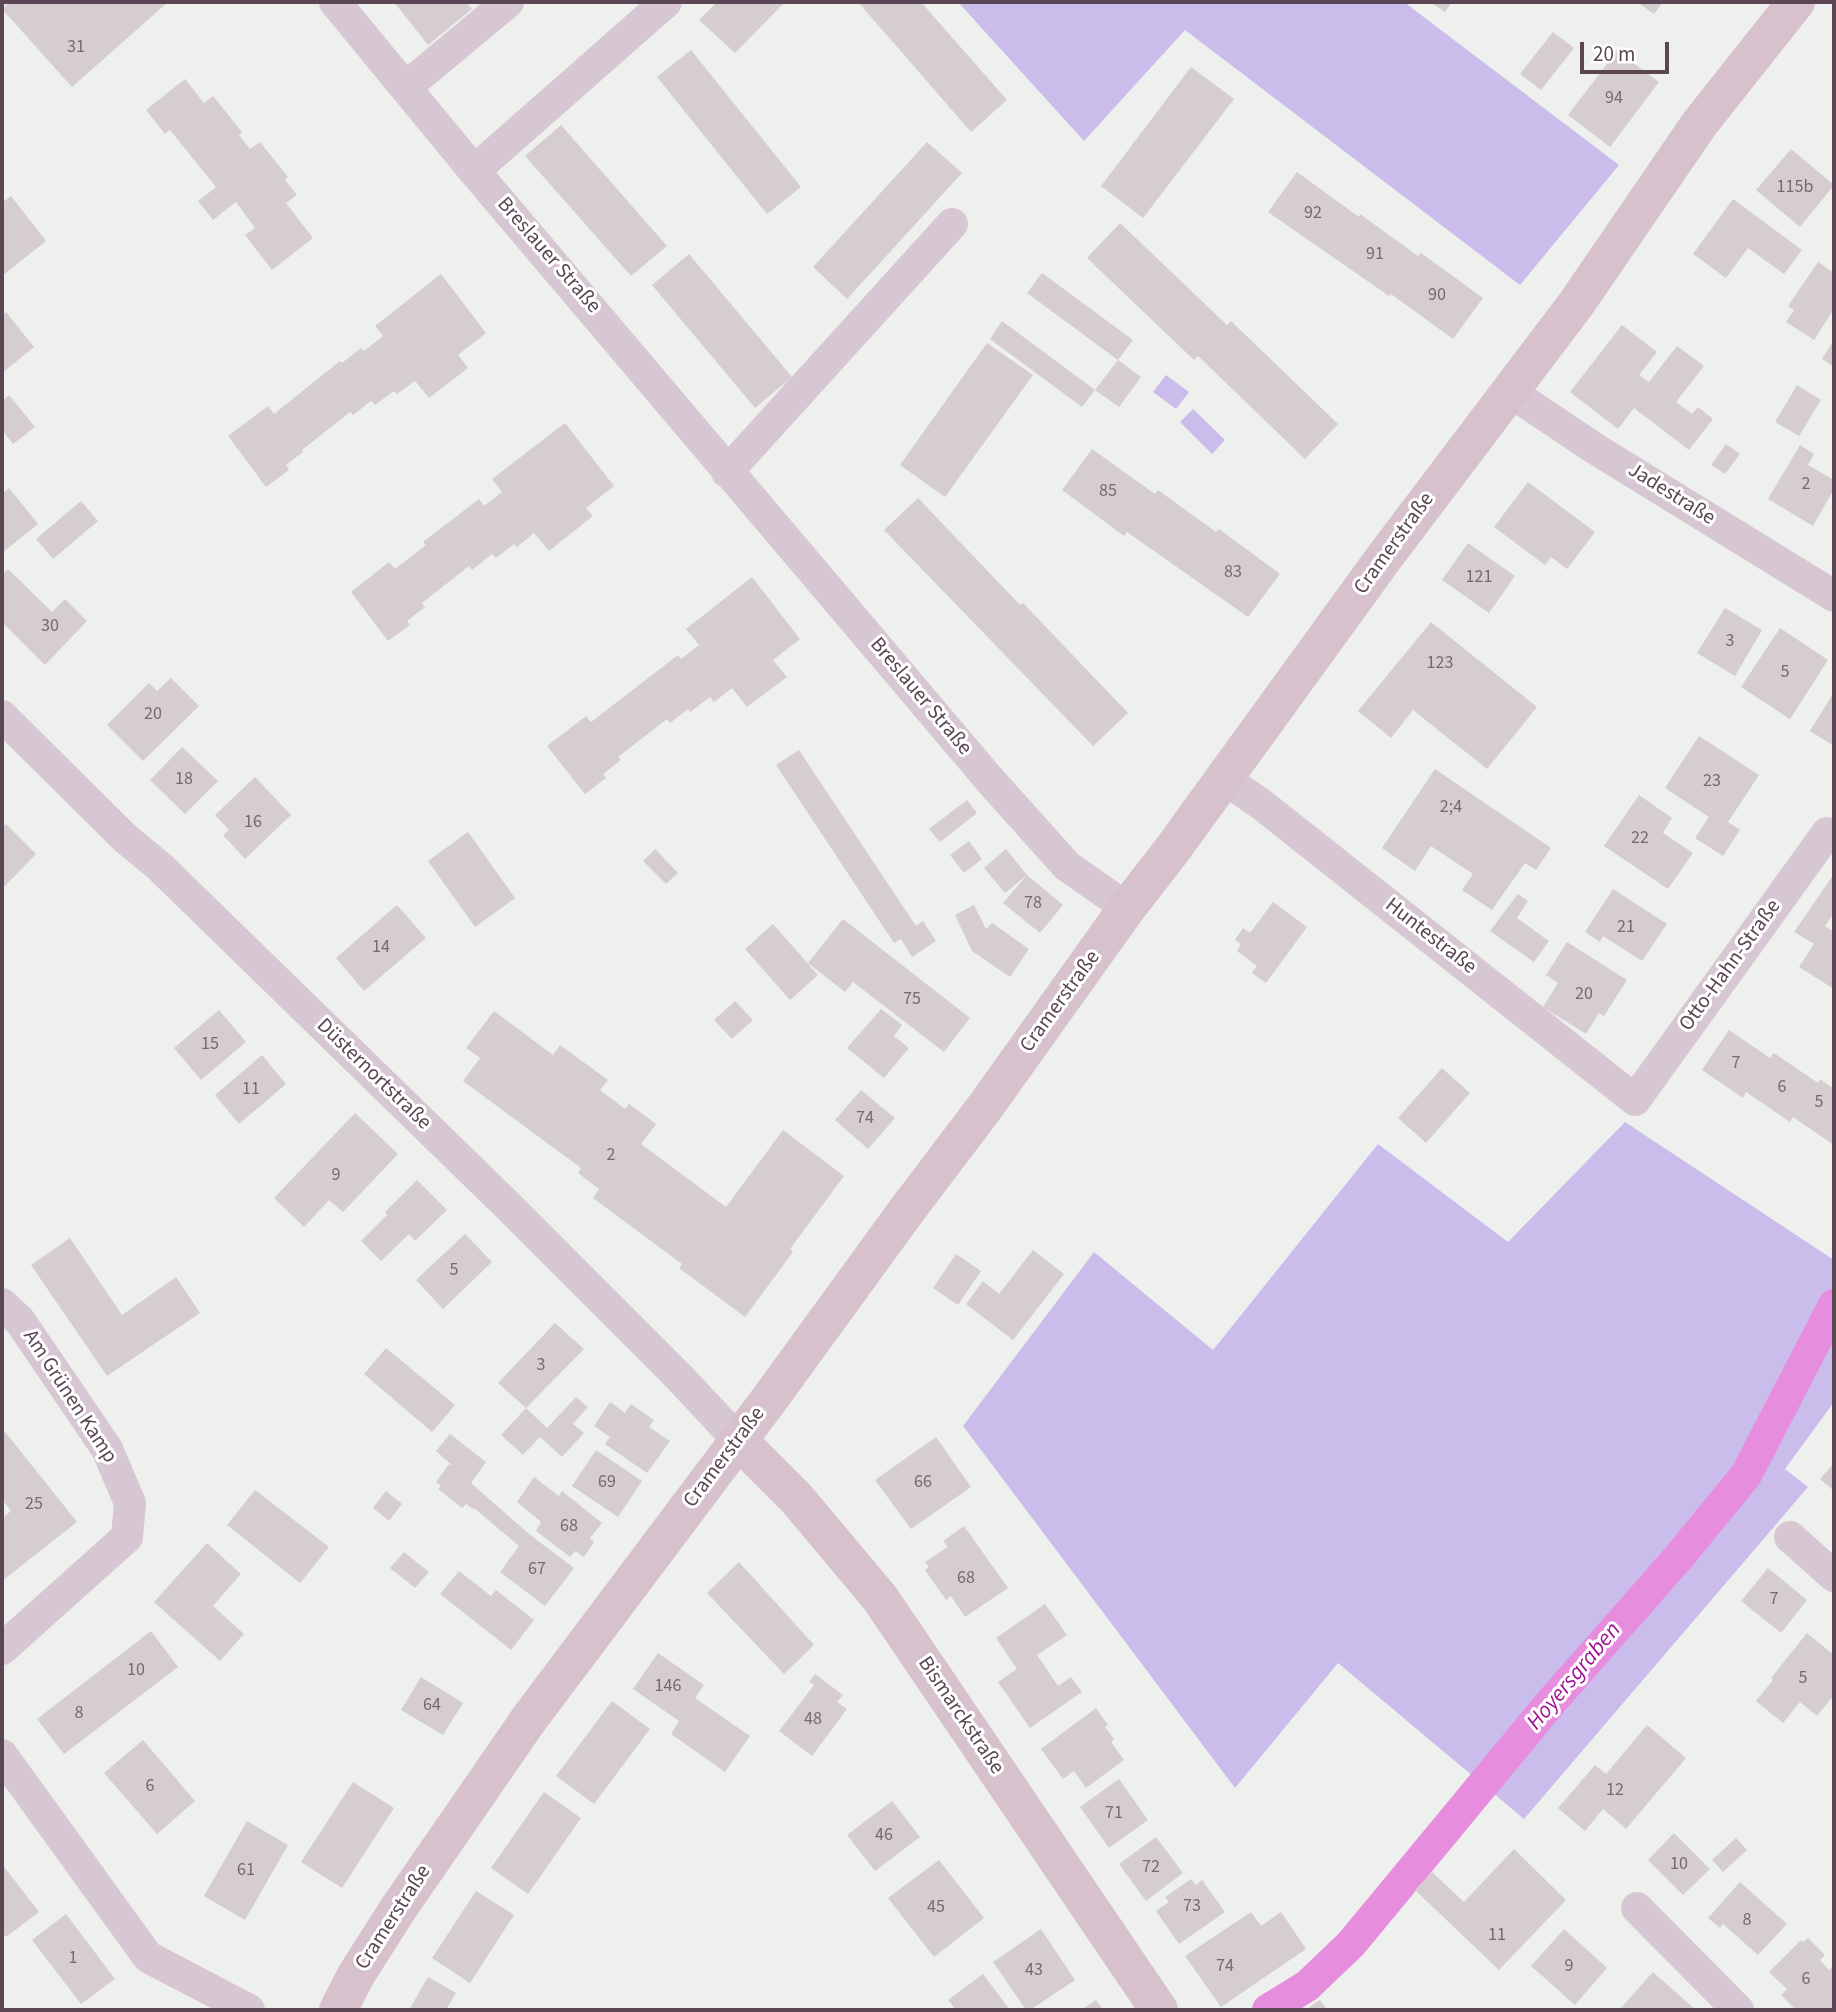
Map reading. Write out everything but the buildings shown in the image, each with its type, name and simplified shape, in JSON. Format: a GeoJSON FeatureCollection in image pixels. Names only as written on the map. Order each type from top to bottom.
{"type":"FeatureCollection","features":[{"type":"Feature","properties":{"kind":"main road","name":"Cramerstraße"},"geometry":{"type":"LineString","coordinates":[[338,2010],[356,1975],[398,1909],[529,1719],[985,1107],[1127,908],[1583,293],[1700,123],[1796,2]]}},
{"type":"Feature","properties":{"kind":"main road","name":"Bismarckstraße"},"geometry":{"type":"LineString","coordinates":[[738,1440],[796,1498],[880,1598],[1159,2010]]}},
{"type":"Feature","properties":{"kind":"street","name":"Breslauer Straße"},"geometry":{"type":"LineString","coordinates":[[335,2],[474,171],[989,779],[1067,866],[1127,908]]}},
{"type":"Feature","properties":{"kind":"street"},"geometry":{"type":"LineString","coordinates":[[406,88],[508,2]]}},
{"type":"Feature","properties":{"kind":"street"},"geometry":{"type":"LineString","coordinates":[[474,171],[666,2]]}},
{"type":"Feature","properties":{"kind":"street"},"geometry":{"type":"LineString","coordinates":[[727,471],[951,224]]}},
{"type":"Feature","properties":{"kind":"street","name":"Jadestraße"},"geometry":{"type":"LineString","coordinates":[[1509,391],[1594,448],[1834,596]]}},
{"type":"Feature","properties":{"kind":"street","name":"Düsternortstraße"},"geometry":{"type":"LineString","coordinates":[[2,716],[125,838],[160,867],[503,1201],[679,1377],[738,1440]]}},
{"type":"Feature","properties":{"kind":"street","name":"Huntestraße"},"geometry":{"type":"LineString","coordinates":[[1223,778],[1261,804],[1635,1100]]}},
{"type":"Feature","properties":{"kind":"street","name":"Otto-Hahn-Straße"},"geometry":{"type":"LineString","coordinates":[[1635,1100],[1827,833]]}},
{"type":"Feature","properties":{"kind":"street","name":"Am Grünen Kamp"},"geometry":{"type":"LineString","coordinates":[[2,1304],[20,1321],[107,1449],[130,1503],[127,1537],[2,1650]]}},
{"type":"Feature","properties":{"kind":"street"},"geometry":{"type":"LineString","coordinates":[[1790,1537],[1834,1576]]}},
{"type":"Feature","properties":{"kind":"street"},"geometry":{"type":"LineString","coordinates":[[2,1755],[148,1957],[249,2010]]}},
{"type":"Feature","properties":{"kind":"street"},"geometry":{"type":"LineString","coordinates":[[1637,1908],[1738,2010]]}},
{"type":"Feature","properties":{"kind":"shaded area"},"geometry":{"type":"Polygon","coordinates":[[[958,2],[1404,2],[1619,165],[1520,285],[1185,30],[1084,141],[958,2]]]}},
{"type":"Feature","properties":{"kind":"shaded area"},"geometry":{"type":"Polygon","coordinates":[[[1166,375],[1189,392],[1176,409],[1153,392],[1166,375]]]}},
{"type":"Feature","properties":{"kind":"shaded area"},"geometry":{"type":"Polygon","coordinates":[[[1193,409],[1225,440],[1212,454],[1180,422],[1193,409]]]}},
{"type":"Feature","properties":{"kind":"shaded area"},"geometry":{"type":"Polygon","coordinates":[[[1625,1122],[1834,1260],[1834,1402],[1785,1469],[1808,1487],[1524,1819],[1338,1663],[1235,1788],[963,1426],[1094,1252],[1213,1350],[1378,1144],[1508,1242],[1625,1122]]]}},
{"type":"Feature","properties":{"kind":"waterway","name":"Hoyersgraben"},"geometry":{"type":"LineString","coordinates":[[1268,2010],[1307,1986],[1351,1944],[1552,1701],[1678,1558],[1746,1475],[1834,1305]]}}]}
